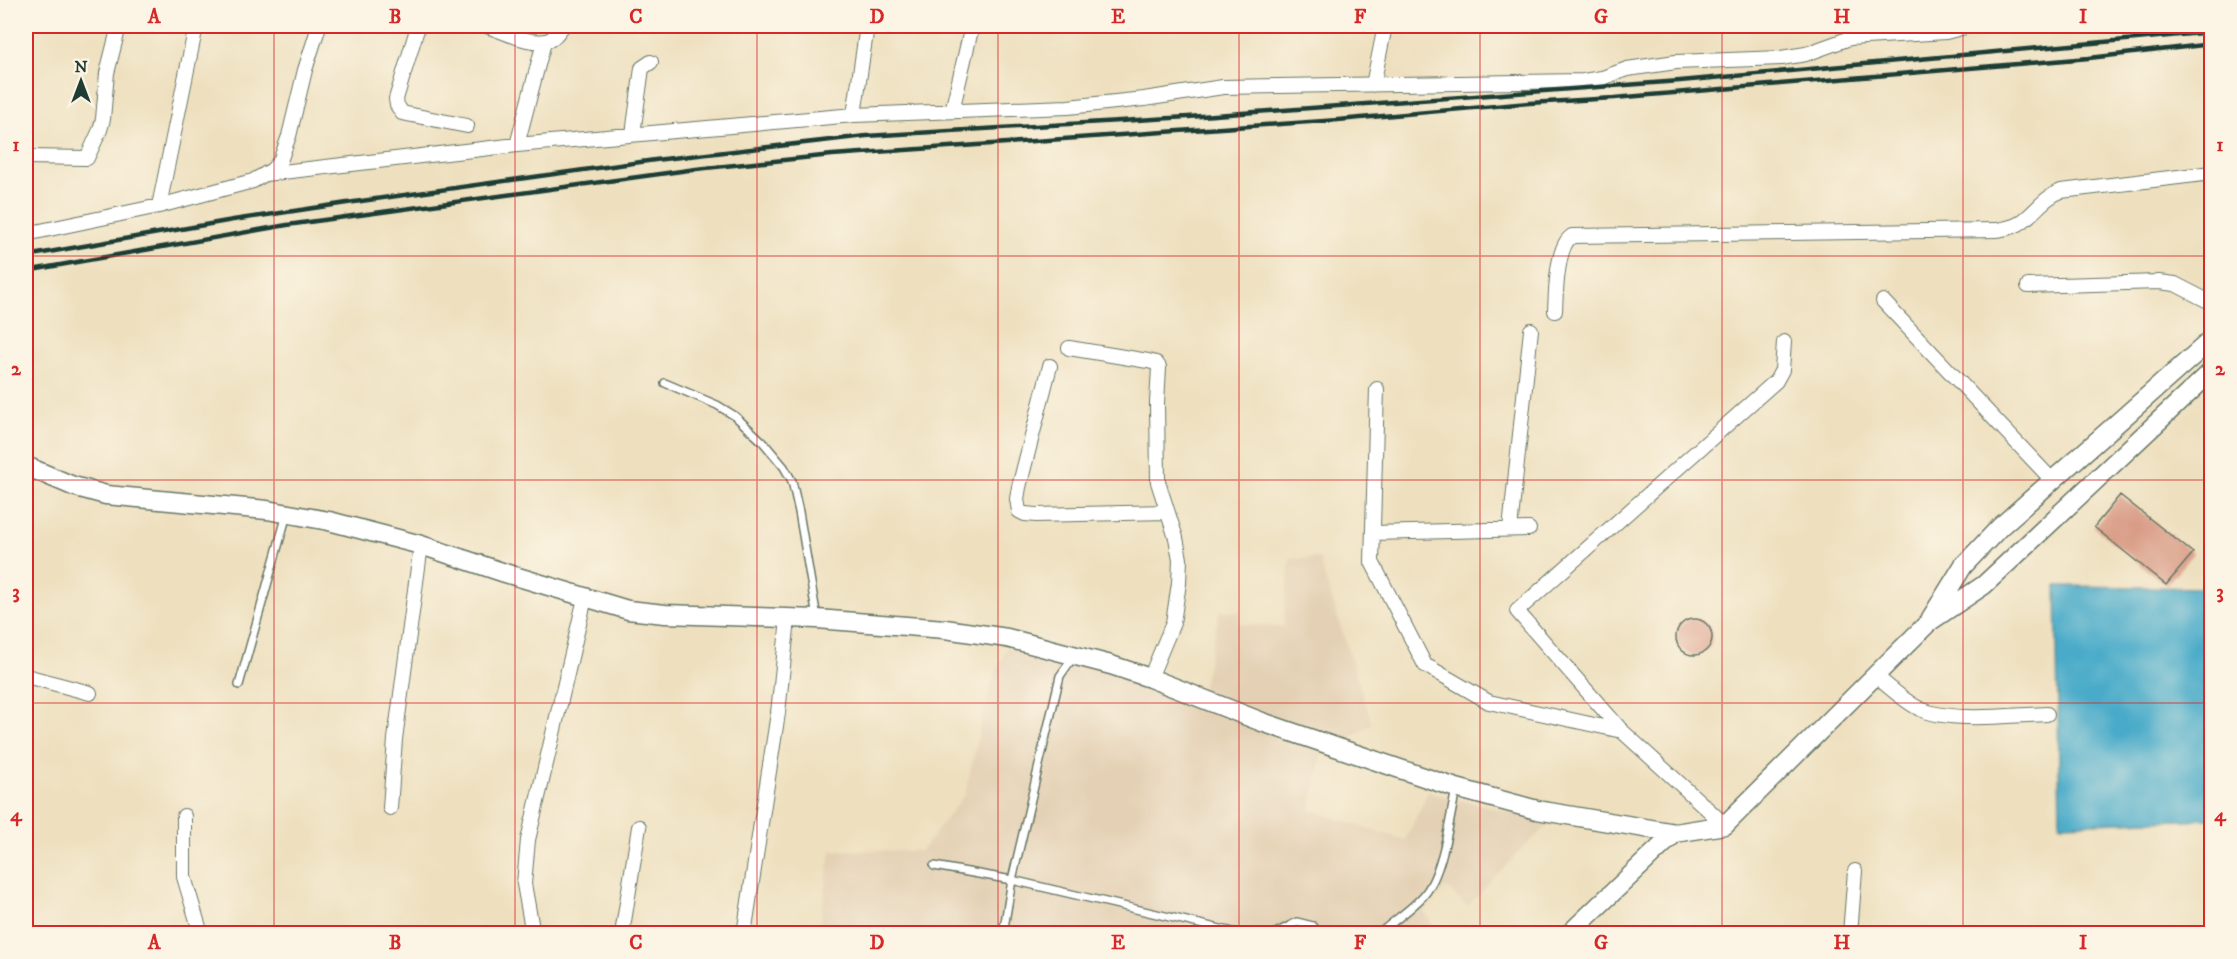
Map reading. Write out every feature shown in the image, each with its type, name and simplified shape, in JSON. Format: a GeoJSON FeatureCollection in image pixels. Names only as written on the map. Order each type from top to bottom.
{"type":"FeatureCollection","features":[{"type":"Feature","properties":{"kind":"street"},"geometry":{"type":"LineString","coordinates":[[26,157],[87,158],[103,119],[108,73],[119,26]]}},
{"type":"Feature","properties":{"kind":"street"},"geometry":{"type":"LineString","coordinates":[[159,206],[196,26]]}},
{"type":"Feature","properties":{"kind":"street"},"geometry":{"type":"LineString","coordinates":[[26,234],[159,206],[253,181],[265,174],[280,161],[284,151],[319,26]]}},
{"type":"Feature","properties":{"kind":"street"},"geometry":{"type":"LineString","coordinates":[[418,26],[396,99],[399,110],[402,113],[467,126]]}},
{"type":"Feature","properties":{"kind":"street"},"geometry":{"type":"LineString","coordinates":[[487,26],[533,42],[544,42],[554,38],[564,26]]}},
{"type":"Feature","properties":{"kind":"street"},"geometry":{"type":"LineString","coordinates":[[854,115],[867,26]]}},
{"type":"Feature","properties":{"kind":"street"},"geometry":{"type":"LineString","coordinates":[[952,111],[972,26]]}},
{"type":"Feature","properties":{"kind":"street"},"geometry":{"type":"LineString","coordinates":[[1372,85],[1385,26]]}},
{"type":"Feature","properties":{"kind":"street"},"geometry":{"type":"LineString","coordinates":[[265,174],[633,134],[854,115],[1068,107],[1223,87],[1583,81],[1602,78],[1627,69],[1676,62],[1781,58],[1806,54],[1850,38],[1946,32],[1969,26]]}},
{"type":"Feature","properties":{"kind":"street"},"geometry":{"type":"LineString","coordinates":[[517,145],[544,42]]}},
{"type":"Feature","properties":{"kind":"street"},"geometry":{"type":"LineString","coordinates":[[633,134],[642,68],[651,62]]}},
{"type":"Feature","properties":{"kind":"street"},"geometry":{"type":"LineString","coordinates":[[1555,311],[1558,274],[1564,245],[1566,239],[1572,236],[1997,230],[2012,227],[2023,221],[2046,198],[2070,189],[2211,173]]}},
{"type":"Feature","properties":{"kind":"street"},"geometry":{"type":"LineString","coordinates":[[2028,286],[2159,282],[2175,284],[2211,303]]}},
{"type":"Feature","properties":{"kind":"street"},"geometry":{"type":"LineString","coordinates":[[1883,301],[2052,480]]}},
{"type":"Feature","properties":{"kind":"street"},"geometry":{"type":"LineString","coordinates":[[1510,529],[1531,330]]}},
{"type":"Feature","properties":{"kind":"street"},"geometry":{"type":"LineString","coordinates":[[1929,622],[1963,566],[2000,527],[2211,339]]}},
{"type":"Feature","properties":{"kind":"street"},"geometry":{"type":"LineString","coordinates":[[1725,825],[1622,731],[1517,612],[1776,381],[1782,370],[1784,342]]}},
{"type":"Feature","properties":{"kind":"street"},"geometry":{"type":"LineString","coordinates":[[1069,348],[1148,361],[1156,363],[1159,367],[1158,482],[1180,559],[1173,623],[1150,678]]}},
{"type":"Feature","properties":{"kind":"street"},"geometry":{"type":"LineString","coordinates":[[1050,366],[1019,488],[1017,499],[1020,511],[1036,515],[1167,512]]}},
{"type":"Feature","properties":{"kind":"street"},"geometry":{"type":"LineString","coordinates":[[26,466],[73,486],[106,495],[203,503],[329,521],[422,545],[585,598],[646,612],[817,619],[979,633],[1074,656],[1150,678],[1262,723],[1456,788],[1537,810],[1675,833],[1725,825],[1929,622],[1984,585],[2211,371]]}},
{"type":"Feature","properties":{"kind":"street"},"geometry":{"type":"LineString","coordinates":[[1377,389],[1372,562],[1425,665],[1489,702],[1622,731]]}},
{"type":"Feature","properties":{"kind":"street"},"geometry":{"type":"LineString","coordinates":[[1373,533],[1529,529]]}},
{"type":"Feature","properties":{"kind":"street"},"geometry":{"type":"LineString","coordinates":[[390,808],[395,739],[422,545]]}},
{"type":"Feature","properties":{"kind":"street"},"geometry":{"type":"LineString","coordinates":[[533,933],[524,884],[526,848],[585,598]]}},
{"type":"Feature","properties":{"kind":"street"},"geometry":{"type":"LineString","coordinates":[[744,933],[778,713],[788,619]]}},
{"type":"Feature","properties":{"kind":"street"},"geometry":{"type":"LineString","coordinates":[[1875,675],[1911,704],[1938,714],[1964,716],[2047,714]]}},
{"type":"Feature","properties":{"kind":"street"},"geometry":{"type":"LineString","coordinates":[[26,676],[90,693]]}},
{"type":"Feature","properties":{"kind":"street"},"geometry":{"type":"LineString","coordinates":[[184,816],[184,877],[201,933]]}},
{"type":"Feature","properties":{"kind":"street"},"geometry":{"type":"LineString","coordinates":[[622,933],[639,827]]}},
{"type":"Feature","properties":{"kind":"street"},"geometry":{"type":"LineString","coordinates":[[1569,933],[1675,833]]}},
{"type":"Feature","properties":{"kind":"street"},"geometry":{"type":"LineString","coordinates":[[1850,933],[1855,871]]}},
{"type":"Feature","properties":{"kind":"lane"},"geometry":{"type":"LineString","coordinates":[[665,383],[717,405],[735,416],[763,442],[784,467],[792,481],[799,512],[817,619]]}},
{"type":"Feature","properties":{"kind":"lane"},"geometry":{"type":"LineString","coordinates":[[239,685],[287,514]]}},
{"type":"Feature","properties":{"kind":"lane"},"geometry":{"type":"LineString","coordinates":[[1003,933],[1011,880],[1060,676],[1074,656]]}},
{"type":"Feature","properties":{"kind":"lane"},"geometry":{"type":"LineString","coordinates":[[1378,933],[1424,896],[1432,884],[1456,788]]}},
{"type":"Feature","properties":{"kind":"lane"},"geometry":{"type":"LineString","coordinates":[[934,866],[1011,880],[1242,933]]}},
{"type":"Feature","properties":{"kind":"lane"},"geometry":{"type":"LineString","coordinates":[[1274,933],[1297,922],[1309,924],[1320,933]]}},
{"type":"Feature","properties":{"kind":"shaded area"},"geometry":{"type":"Polygon","coordinates":[[[1319,558],[1372,724],[1322,754],[1310,810],[1405,840],[1428,792],[1552,822],[1523,848],[1467,907],[1446,887],[1424,911],[1438,933],[868,934],[820,925],[831,850],[921,851],[965,794],[989,688],[1007,647],[1135,677],[1199,703],[1220,611],[1240,612],[1239,624],[1283,627],[1290,559],[1319,558]]]}},
{"type":"Feature","properties":{"kind":"water"},"geometry":{"type":"Polygon","coordinates":[[[2056,586],[2211,588],[2211,819],[2060,824],[2056,586]]]}},
{"type":"Feature","properties":{"kind":"building"},"geometry":{"type":"Polygon","coordinates":[[[2120,495],[2193,553],[2166,585],[2094,527],[2120,495]]]}},
{"type":"Feature","properties":{"kind":"building"},"geometry":{"type":"Polygon","coordinates":[[[1694,619],[1707,624],[1712,637],[1707,650],[1694,655],[1681,650],[1676,637],[1681,624],[1694,619]]]}},
{"type":"Feature","properties":{"kind":"railway"},"geometry":{"type":"LineString","coordinates":[[26,256],[347,203],[655,160],[866,136],[1188,117],[1680,81],[2212,32]]}},
{"type":"Feature","properties":{"kind":"railway"},"geometry":{"type":"LineString","coordinates":[[26,271],[287,225],[696,169],[832,155],[1338,120],[1614,98],[2089,58],[2212,44]]}}]}
